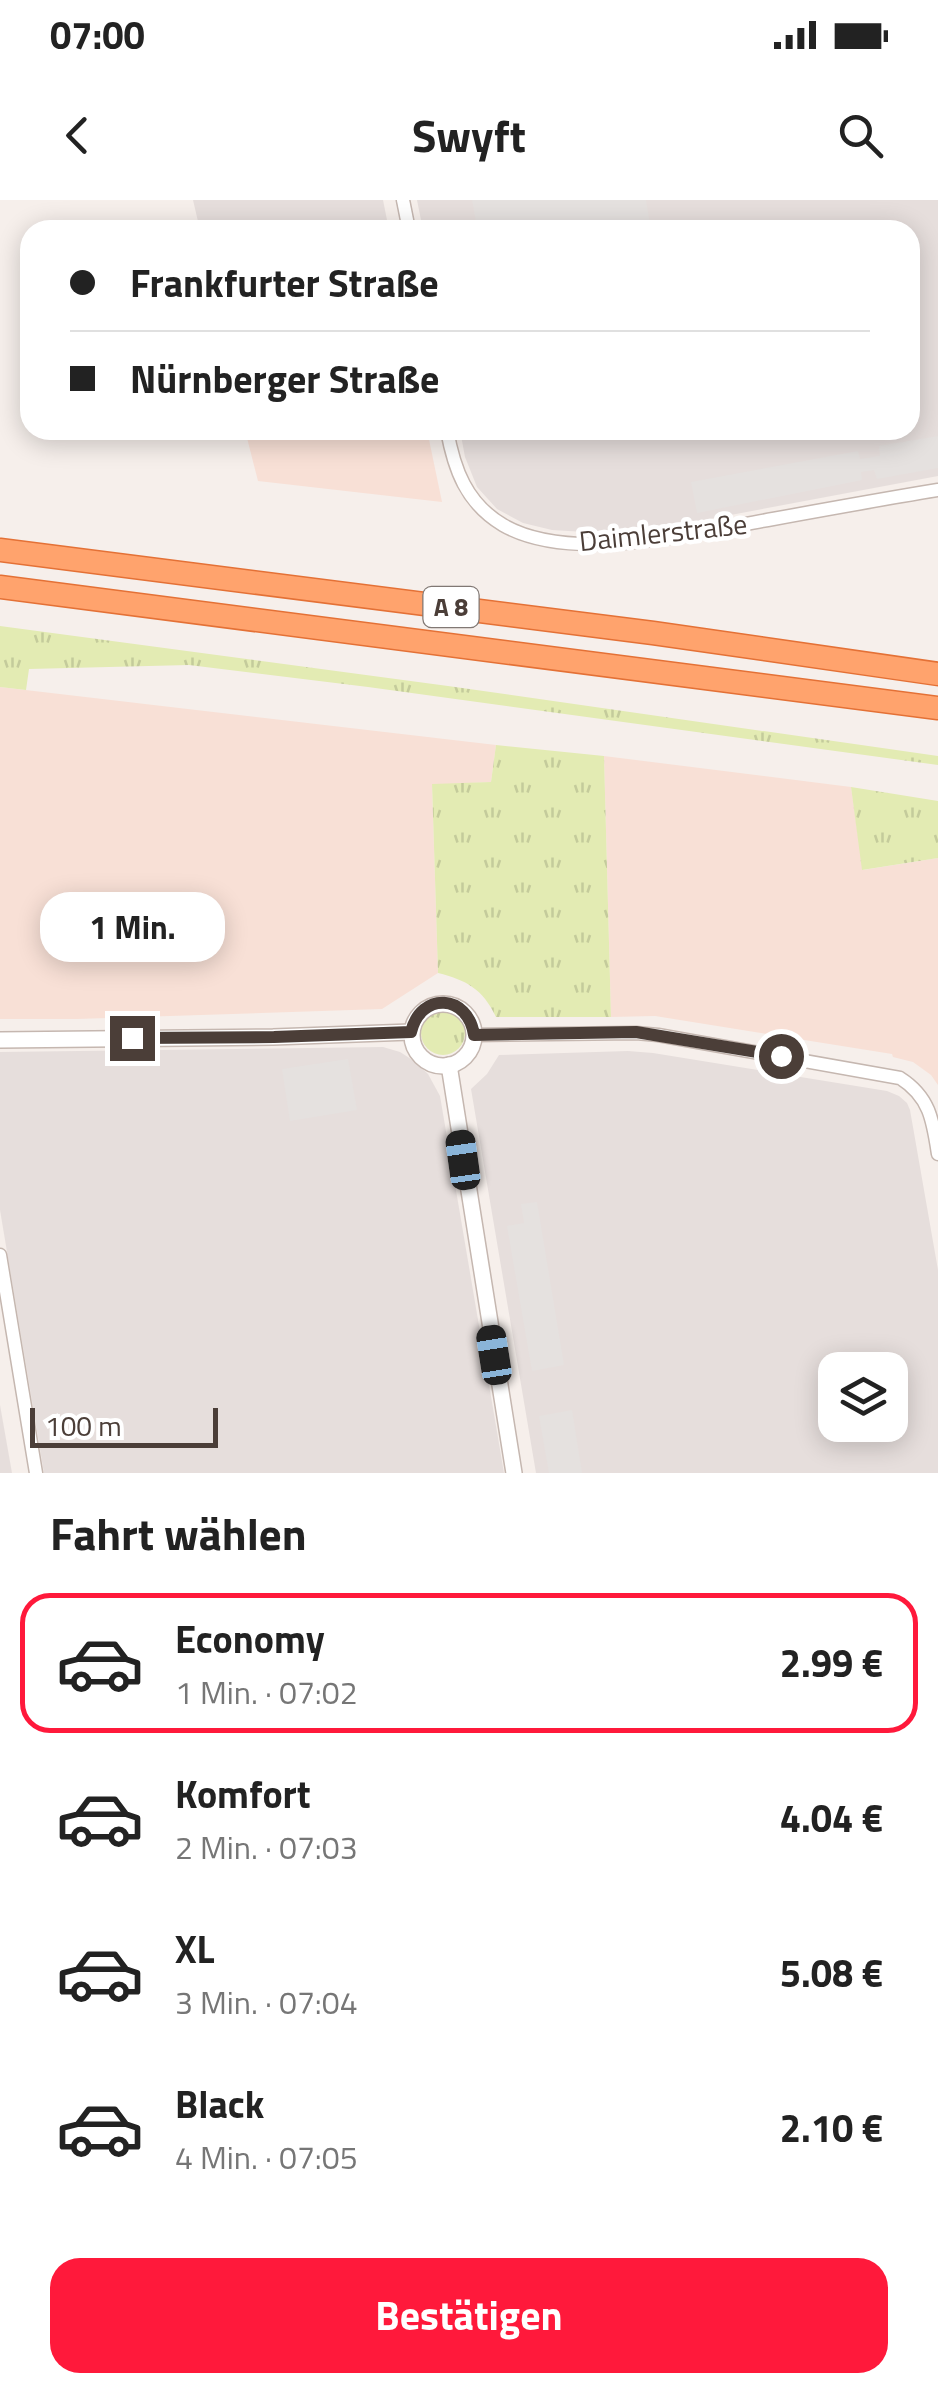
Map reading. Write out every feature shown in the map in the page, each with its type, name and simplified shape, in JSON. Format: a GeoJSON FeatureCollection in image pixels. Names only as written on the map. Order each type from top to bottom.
{"type":"FeatureCollection","features":[{"type":"Feature","properties":{"kind":"highway","name":"A 8"},"geometry":{"type":"LineString","coordinates":[[0,550],[653,633],[938,674]]}},
{"type":"Feature","properties":{"kind":"highway","name":"A 8"},"geometry":{"type":"LineString","coordinates":[[0,587],[938,708]]}},
{"type":"Feature","properties":{"kind":"street","name":"Daimlerstraße"},"geometry":{"type":"LineString","coordinates":[[450,440],[459,478],[488,514],[514,530],[565,542],[610,543],[665,537],[938,490]]}},
{"type":"Feature","properties":{"kind":"street"},"geometry":{"type":"LineString","coordinates":[[439,1003],[460,1008],[468,1015],[474,1035],[462,1060],[434,1065],[416,1052],[411,1032],[420,1012],[439,1003]]}},
{"type":"Feature","properties":{"kind":"street"},"geometry":{"type":"LineString","coordinates":[[0,1040],[411,1032]]}},
{"type":"Feature","properties":{"kind":"street"},"geometry":{"type":"LineString","coordinates":[[474,1035],[658,1034],[900,1078],[925,1101],[938,1154]]}},
{"type":"Feature","properties":{"kind":"street"},"geometry":{"type":"LineString","coordinates":[[449,1065],[514,1473]]}},
{"type":"Feature","properties":{"kind":"street"},"geometry":{"type":"LineString","coordinates":[[0,1255],[36,1473]]}},
{"type":"Feature","properties":{"kind":"shaded area"},"geometry":{"type":"Polygon","coordinates":[[[193,200],[383,200],[387,220],[198,220],[193,200]]]}},
{"type":"Feature","properties":{"kind":"shaded area"},"geometry":{"type":"Polygon","coordinates":[[[417,200],[938,200],[938,476],[661,528],[585,532],[523,523],[497,509],[477,487],[462,440],[920,440],[920,220],[421,220],[417,200]]]}},
{"type":"Feature","properties":{"kind":"shaded area"},"geometry":{"type":"Polygon","coordinates":[[[472,200],[646,200],[649,220],[476,220],[472,200]]]}},
{"type":"Feature","properties":{"kind":"shaded area"},"geometry":{"type":"Polygon","coordinates":[[[938,436],[938,468],[877,479],[874,470],[861,472],[862,480],[697,513],[691,482],[858,451],[860,459],[880,456],[879,446],[938,436]]]}},
{"type":"Feature","properties":{"kind":"shaded area"},"geometry":{"type":"Polygon","coordinates":[[[248,440],[429,440],[442,502],[258,481],[248,440]]]}},
{"type":"Feature","properties":{"kind":"shaded area"},"geometry":{"type":"Polygon","coordinates":[[[0,687],[496,745],[491,782],[432,785],[438,973],[382,1009],[0,1019],[0,687]]]}},
{"type":"Feature","properties":{"kind":"shaded area"},"geometry":{"type":"Polygon","coordinates":[[[604,756],[851,787],[863,870],[938,858],[938,1085],[913,1062],[892,1054],[655,1016],[611,1017],[604,756]]]}},
{"type":"Feature","properties":{"kind":"shaded area"},"geometry":{"type":"Polygon","coordinates":[[[383,1047],[414,1061],[428,1074],[440,1096],[504,1473],[44,1473],[0,1210],[0,1052],[383,1047]]]}},
{"type":"Feature","properties":{"kind":"shaded area"},"geometry":{"type":"Polygon","coordinates":[[[628,1051],[887,1091],[907,1103],[938,1270],[938,1473],[536,1473],[471,1089],[499,1055],[628,1051]]]}},
{"type":"Feature","properties":{"kind":"shaded area"},"geometry":{"type":"Polygon","coordinates":[[[348,1059],[357,1110],[290,1121],[282,1069],[348,1059]]]}},
{"type":"Feature","properties":{"kind":"shaded area"},"geometry":{"type":"Polygon","coordinates":[[[537,1202],[564,1365],[532,1371],[507,1226],[524,1223],[521,1204],[537,1202]]]}},
{"type":"Feature","properties":{"kind":"shaded area"},"geometry":{"type":"Polygon","coordinates":[[[0,1405],[12,1473],[0,1473],[0,1405]]]}},
{"type":"Feature","properties":{"kind":"shaded area"},"geometry":{"type":"Polygon","coordinates":[[[572,1410],[582,1473],[549,1473],[539,1416],[572,1410]]]}},
{"type":"Feature","properties":{"kind":"green space"},"geometry":{"type":"Polygon","coordinates":[[[0,626],[938,756],[938,765],[189,665],[29,669],[26,690],[0,687],[0,626]]]}},
{"type":"Feature","properties":{"kind":"green space"},"geometry":{"type":"Polygon","coordinates":[[[496,745],[604,756],[611,1017],[496,1017],[473,987],[438,973],[432,784],[491,782],[496,745]]]}},
{"type":"Feature","properties":{"kind":"green space"},"geometry":{"type":"Polygon","coordinates":[[[851,787],[938,801],[938,858],[862,870],[851,787]]]}},
{"type":"Feature","properties":{"kind":"green space"},"geometry":{"type":"Polygon","coordinates":[[[443,1011],[458,1018],[465,1033],[458,1048],[443,1055],[428,1048],[421,1033],[428,1018],[443,1011]]]}},
{"type":"Feature","properties":{"kind":"route"},"geometry":{"type":"LineString","coordinates":[[132,1038],[411,1032],[420,1012],[439,1003],[460,1008],[468,1015],[474,1035],[636,1032],[781,1056]]}}]}
